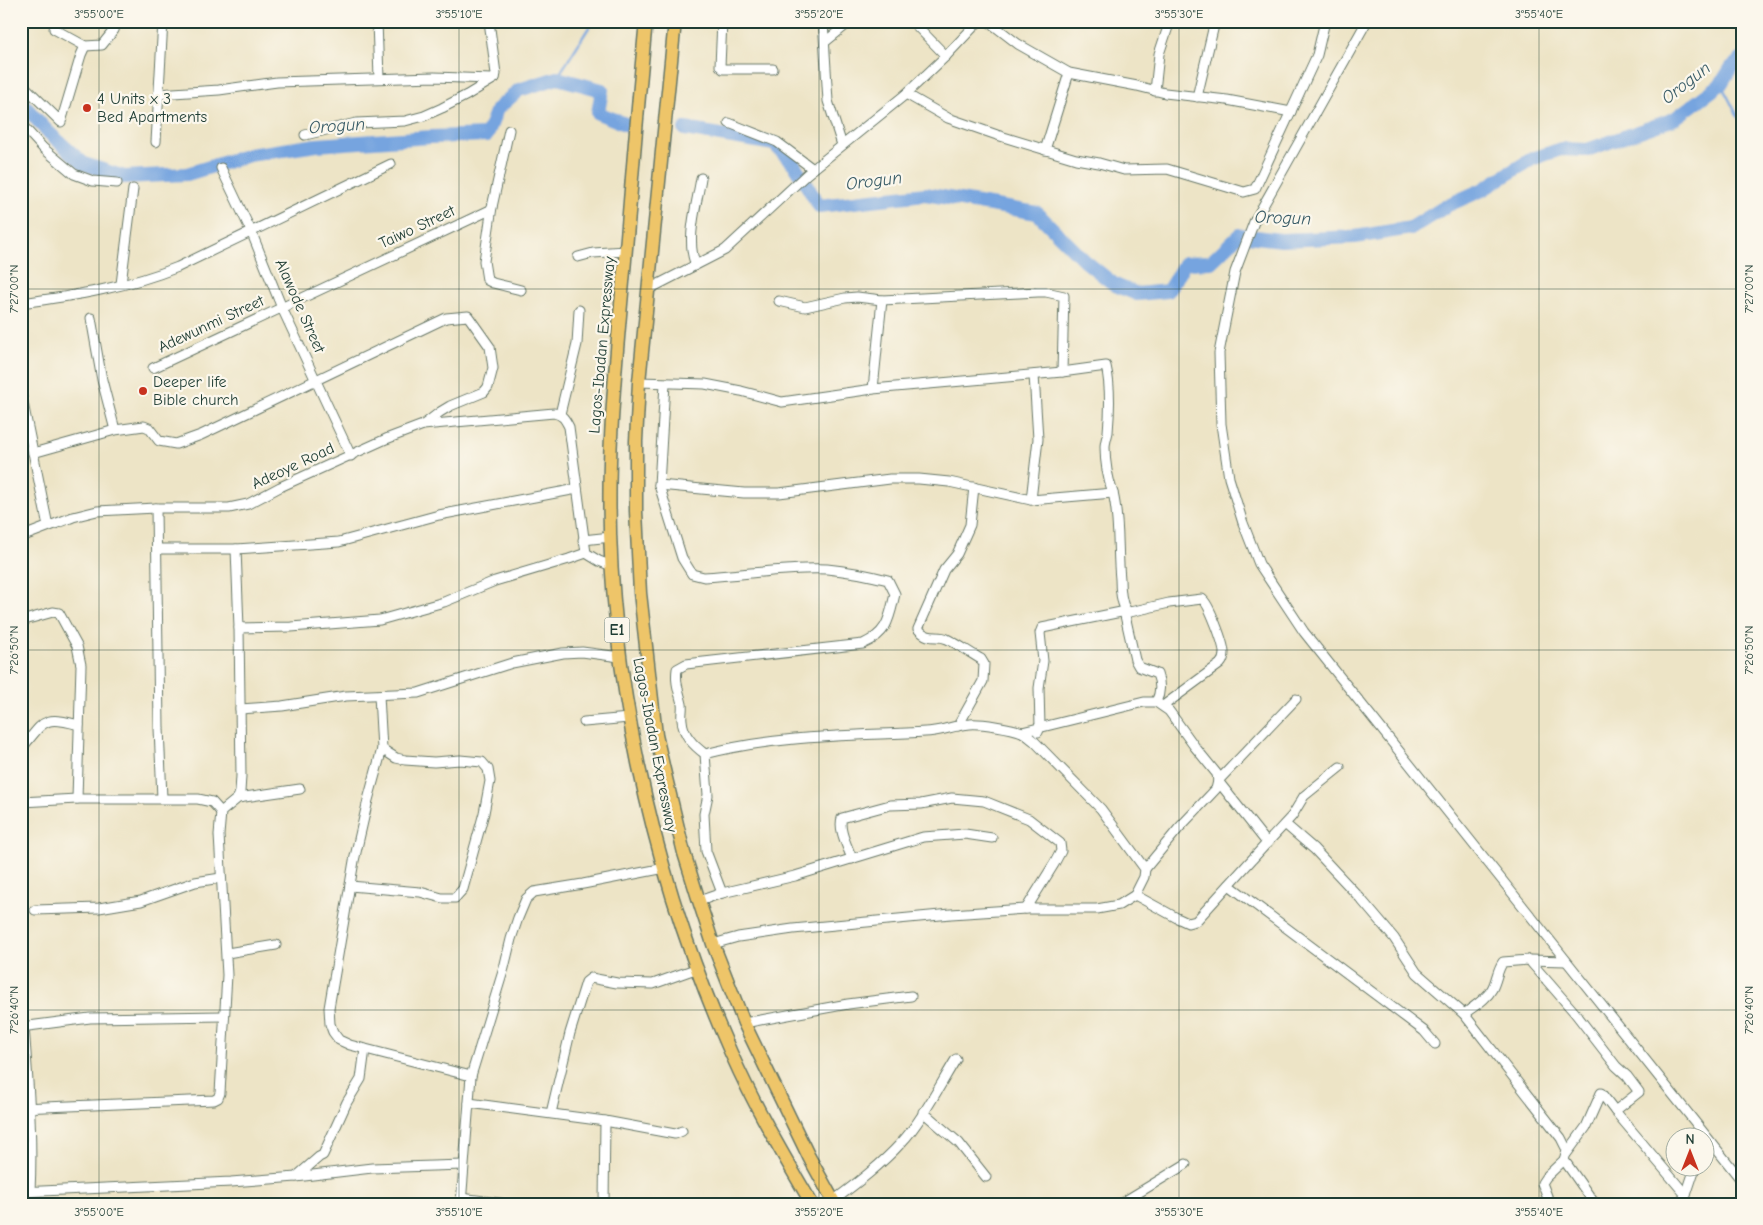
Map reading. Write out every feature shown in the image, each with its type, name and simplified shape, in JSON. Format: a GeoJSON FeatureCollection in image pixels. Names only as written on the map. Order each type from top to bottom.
{"type":"FeatureCollection","features":[{"type":"Feature","properties":{"kind":"highway","name":"Lagos-Ibadan Expressway"},"geometry":{"type":"LineString","coordinates":[[646,21],[615,363],[610,463],[612,566],[620,657],[629,718],[646,800],[671,893],[735,1062],[769,1129],[812,1204]]}},
{"type":"Feature","properties":{"kind":"highway","name":"Lagos-Ibadan Expressway"},"geometry":{"type":"LineString","coordinates":[[675,21],[639,382],[636,471],[640,593],[656,735],[684,853],[713,944],[744,1023],[809,1157],[834,1202]]}},
{"type":"Feature","properties":{"kind":"street"},"geometry":{"type":"LineString","coordinates":[[54,29],[85,46],[102,45],[114,30],[117,21]]}},
{"type":"Feature","properties":{"kind":"street"},"geometry":{"type":"LineString","coordinates":[[156,142],[163,21]]}},
{"type":"Feature","properties":{"kind":"street"},"geometry":{"type":"LineString","coordinates":[[377,21],[379,78]]}},
{"type":"Feature","properties":{"kind":"street"},"geometry":{"type":"LineString","coordinates":[[489,21],[496,67],[495,78]]}},
{"type":"Feature","properties":{"kind":"street"},"geometry":{"type":"LineString","coordinates":[[722,21],[720,66],[722,69],[773,69]]}},
{"type":"Feature","properties":{"kind":"street"},"geometry":{"type":"LineString","coordinates":[[823,21],[828,101],[842,145]]}},
{"type":"Feature","properties":{"kind":"street"},"geometry":{"type":"LineString","coordinates":[[825,42],[851,21]]}},
{"type":"Feature","properties":{"kind":"street"},"geometry":{"type":"LineString","coordinates":[[912,21],[946,56]]}},
{"type":"Feature","properties":{"kind":"street"},"geometry":{"type":"LineString","coordinates":[[649,289],[725,250],[810,171],[906,94],[979,21]]}},
{"type":"Feature","properties":{"kind":"street"},"geometry":{"type":"LineString","coordinates":[[988,21],[1018,44],[1069,73],[1165,93],[1227,100],[1291,112]]}},
{"type":"Feature","properties":{"kind":"street"},"geometry":{"type":"LineString","coordinates":[[1155,91],[1159,54],[1170,21]]}},
{"type":"Feature","properties":{"kind":"street"},"geometry":{"type":"LineString","coordinates":[[1197,97],[1216,21]]}},
{"type":"Feature","properties":{"kind":"street"},"geometry":{"type":"LineString","coordinates":[[906,94],[948,118],[1076,159],[1124,170],[1167,169],[1249,192],[1255,189],[1317,55],[1326,21]]}},
{"type":"Feature","properties":{"kind":"street"},"geometry":{"type":"LineString","coordinates":[[1367,21],[1254,222],[1235,272],[1219,353],[1221,424],[1229,478],[1243,523],[1259,564],[1304,632],[1566,961],[1694,1128]]}},
{"type":"Feature","properties":{"kind":"street"},"geometry":{"type":"LineString","coordinates":[[21,83],[62,122],[85,46]]}},
{"type":"Feature","properties":{"kind":"street"},"geometry":{"type":"LineString","coordinates":[[1045,150],[1069,73]]}},
{"type":"Feature","properties":{"kind":"street"},"geometry":{"type":"LineString","coordinates":[[158,94],[219,90],[277,82],[379,78],[495,78]]}},
{"type":"Feature","properties":{"kind":"street"},"geometry":{"type":"LineString","coordinates":[[305,135],[356,123],[404,121],[424,116],[467,95],[495,78]]}},
{"type":"Feature","properties":{"kind":"street"},"geometry":{"type":"LineString","coordinates":[[729,123],[778,142],[810,171]]}},
{"type":"Feature","properties":{"kind":"street"},"geometry":{"type":"LineString","coordinates":[[21,124],[43,148],[74,174],[94,181],[117,182]]}},
{"type":"Feature","properties":{"kind":"street"},"geometry":{"type":"LineString","coordinates":[[509,130],[492,207],[484,262],[487,280],[521,290]]}},
{"type":"Feature","properties":{"kind":"street"},"geometry":{"type":"LineString","coordinates":[[21,303],[88,293],[152,278],[390,164]]}},
{"type":"Feature","properties":{"kind":"street","name":"Alawode Street"},"geometry":{"type":"LineString","coordinates":[[221,168],[251,232],[282,308],[351,456]]}},
{"type":"Feature","properties":{"kind":"street"},"geometry":{"type":"LineString","coordinates":[[696,265],[692,257],[691,241],[701,178]]}},
{"type":"Feature","properties":{"kind":"street"},"geometry":{"type":"LineString","coordinates":[[121,284],[133,189]]}},
{"type":"Feature","properties":{"kind":"street","name":"Taiwo Street"},"geometry":{"type":"LineString","coordinates":[[282,308],[392,254],[486,212],[492,207]]}},
{"type":"Feature","properties":{"kind":"street"},"geometry":{"type":"LineString","coordinates":[[578,257],[593,253],[626,251]]}},
{"type":"Feature","properties":{"kind":"street"},"geometry":{"type":"LineString","coordinates":[[779,301],[805,307],[858,297],[882,300],[1038,292],[1064,296],[1062,372]]}},
{"type":"Feature","properties":{"kind":"street"},"geometry":{"type":"LineString","coordinates":[[873,389],[882,300]]}},
{"type":"Feature","properties":{"kind":"street","name":"Adewunmi Street"},"geometry":{"type":"LineString","coordinates":[[153,368],[282,308]]}},
{"type":"Feature","properties":{"kind":"street"},"geometry":{"type":"LineString","coordinates":[[579,310],[577,344],[560,414],[569,427],[586,552],[598,561],[612,566]]}},
{"type":"Feature","properties":{"kind":"street"},"geometry":{"type":"LineString","coordinates":[[33,453],[115,430],[146,427],[153,432],[159,441],[176,444],[201,435],[446,318],[468,316],[490,347],[493,368],[488,387],[484,392],[440,412],[422,425]]}},
{"type":"Feature","properties":{"kind":"street"},"geometry":{"type":"LineString","coordinates":[[91,318],[102,380],[115,430]]}},
{"type":"Feature","properties":{"kind":"street"},"geometry":{"type":"LineString","coordinates":[[639,382],[705,384],[782,402],[873,389],[1062,372],[1106,366],[1110,396],[1108,432],[1105,447],[1109,482],[1118,518],[1120,588],[1135,660],[1139,667],[1158,674],[1160,682],[1159,704]]}},
{"type":"Feature","properties":{"kind":"street"},"geometry":{"type":"LineString","coordinates":[[1031,500],[1038,439],[1034,374]]}},
{"type":"Feature","properties":{"kind":"street"},"geometry":{"type":"LineString","coordinates":[[665,384],[659,485],[682,558],[692,574],[704,577],[826,569],[857,572],[888,580],[895,594],[885,627],[876,638],[863,644],[686,664],[677,669],[675,681],[682,707],[682,722],[685,733],[694,746],[705,754],[730,748],[807,738],[928,732],[969,724],[983,724],[1022,732],[1034,741],[1101,809],[1145,869]]}},
{"type":"Feature","properties":{"kind":"street"},"geometry":{"type":"LineString","coordinates":[[21,393],[48,526]]}},
{"type":"Feature","properties":{"kind":"street","name":"Adeoye Road"},"geometry":{"type":"LineString","coordinates":[[21,537],[73,517],[97,511],[156,508],[229,508],[248,504],[280,487],[422,425],[547,412],[560,414]]}},
{"type":"Feature","properties":{"kind":"street"},"geometry":{"type":"LineString","coordinates":[[659,485],[762,493],[890,479],[919,478],[950,482],[1031,500],[1113,493]]}},
{"type":"Feature","properties":{"kind":"street"},"geometry":{"type":"LineString","coordinates":[[958,726],[982,681],[984,664],[981,659],[945,637],[929,637],[918,629],[944,570],[957,554],[970,525],[974,487]]}},
{"type":"Feature","properties":{"kind":"street"},"geometry":{"type":"LineString","coordinates":[[157,549],[236,549],[339,542],[439,515],[577,489]]}},
{"type":"Feature","properties":{"kind":"street"},"geometry":{"type":"LineString","coordinates":[[156,508],[162,798]]}},
{"type":"Feature","properties":{"kind":"street"},"geometry":{"type":"LineString","coordinates":[[583,540],[611,537]]}},
{"type":"Feature","properties":{"kind":"street"},"geometry":{"type":"LineString","coordinates":[[236,549],[241,776],[238,798]]}},
{"type":"Feature","properties":{"kind":"street"},"geometry":{"type":"LineString","coordinates":[[239,628],[291,627],[380,620],[444,602],[495,581],[569,559],[586,552]]}},
{"type":"Feature","properties":{"kind":"street"},"geometry":{"type":"LineString","coordinates":[[1034,741],[1040,727],[1039,688],[1043,661],[1040,633],[1042,628],[1125,611],[1134,612],[1169,603],[1198,598],[1203,599],[1224,649],[1222,662],[1159,704]]}},
{"type":"Feature","properties":{"kind":"street"},"geometry":{"type":"LineString","coordinates":[[21,621],[52,612],[59,613],[77,646],[81,665],[77,799]]}},
{"type":"Feature","properties":{"kind":"street"},"geometry":{"type":"LineString","coordinates":[[240,709],[282,706],[346,696],[418,693],[512,663],[546,655],[582,652],[620,657]]}},
{"type":"Feature","properties":{"kind":"street"},"geometry":{"type":"LineString","coordinates":[[379,695],[382,749],[368,800],[350,886],[330,1000],[330,1024],[339,1040],[365,1049],[471,1076]]}},
{"type":"Feature","properties":{"kind":"street"},"geometry":{"type":"LineString","coordinates":[[1218,782],[1296,699]]}},
{"type":"Feature","properties":{"kind":"street"},"geometry":{"type":"LineString","coordinates":[[713,944],[738,937],[793,929],[1026,909],[1098,909],[1119,905],[1135,895],[1144,877],[1145,869],[1179,828],[1216,789],[1218,782],[1217,774],[1195,748],[1169,711],[1159,704],[1135,703],[1022,732]]}},
{"type":"Feature","properties":{"kind":"street"},"geometry":{"type":"LineString","coordinates":[[584,722],[629,718]]}},
{"type":"Feature","properties":{"kind":"street"},"geometry":{"type":"LineString","coordinates":[[21,749],[43,724],[50,720],[58,719],[79,725]]}},
{"type":"Feature","properties":{"kind":"street"},"geometry":{"type":"LineString","coordinates":[[350,886],[420,892],[442,898],[455,898],[463,889],[484,813],[490,782],[488,769],[482,762],[405,760],[396,758],[382,749]]}},
{"type":"Feature","properties":{"kind":"street"},"geometry":{"type":"LineString","coordinates":[[705,754],[708,796],[704,814],[706,852],[722,893]]}},
{"type":"Feature","properties":{"kind":"street"},"geometry":{"type":"LineString","coordinates":[[1135,895],[1188,923],[1196,921],[1292,816],[1304,796],[1340,767]]}},
{"type":"Feature","properties":{"kind":"street"},"geometry":{"type":"LineString","coordinates":[[1218,782],[1267,843]]}},
{"type":"Feature","properties":{"kind":"street"},"geometry":{"type":"LineString","coordinates":[[221,812],[238,798],[300,789]]}},
{"type":"Feature","properties":{"kind":"street"},"geometry":{"type":"LineString","coordinates":[[21,802],[162,798],[207,800],[217,806],[221,812],[219,835],[227,954],[227,994],[220,1093],[218,1098],[214,1100],[26,1108]]}},
{"type":"Feature","properties":{"kind":"street"},"geometry":{"type":"LineString","coordinates":[[852,859],[841,828],[842,818],[890,805],[921,804],[952,798],[984,801],[1029,819],[1060,843],[1061,850],[1026,909]]}},
{"type":"Feature","properties":{"kind":"street"},"geometry":{"type":"LineString","coordinates":[[1285,824],[1314,849],[1360,898],[1394,938],[1417,974],[1464,1014],[1561,1138],[1566,1157],[1595,1204]]}},
{"type":"Feature","properties":{"kind":"street"},"geometry":{"type":"LineString","coordinates":[[699,900],[795,876],[923,837],[965,834],[992,838]]}},
{"type":"Feature","properties":{"kind":"street"},"geometry":{"type":"LineString","coordinates":[[507,1204],[461,1201],[471,1076],[518,918],[530,894],[665,868]]}},
{"type":"Feature","properties":{"kind":"street"},"geometry":{"type":"LineString","coordinates":[[35,910],[99,908],[141,901],[195,882],[221,878]]}},
{"type":"Feature","properties":{"kind":"street"},"geometry":{"type":"LineString","coordinates":[[1229,885],[1424,1031],[1435,1044]]}},
{"type":"Feature","properties":{"kind":"street"},"geometry":{"type":"LineString","coordinates":[[227,954],[276,945]]}},
{"type":"Feature","properties":{"kind":"street"},"geometry":{"type":"LineString","coordinates":[[1464,1014],[1486,998],[1493,988],[1498,970],[1503,962],[1528,960],[1566,961]]}},
{"type":"Feature","properties":{"kind":"street"},"geometry":{"type":"LineString","coordinates":[[1528,960],[1575,1013],[1616,1066],[1640,1092],[1615,1111]]}},
{"type":"Feature","properties":{"kind":"street"},"geometry":{"type":"LineString","coordinates":[[551,1113],[570,1034],[588,978],[636,984],[653,984],[698,968]]}},
{"type":"Feature","properties":{"kind":"street"},"geometry":{"type":"LineString","coordinates":[[744,1023],[848,1004],[911,996]]}},
{"type":"Feature","properties":{"kind":"street"},"geometry":{"type":"LineString","coordinates":[[224,1016],[90,1018],[23,1026],[26,1108],[31,1162],[26,1192],[231,1182],[372,1168],[463,1165]]}},
{"type":"Feature","properties":{"kind":"street"},"geometry":{"type":"LineString","coordinates":[[296,1177],[323,1155],[347,1102],[362,1080],[365,1049]]}},
{"type":"Feature","properties":{"kind":"street"},"geometry":{"type":"LineString","coordinates":[[834,1202],[902,1142],[956,1059]]}},
{"type":"Feature","properties":{"kind":"street"},"geometry":{"type":"LineString","coordinates":[[1550,1204],[1542,1183],[1566,1157],[1586,1127],[1601,1094],[1686,1195]]}},
{"type":"Feature","properties":{"kind":"street"},"geometry":{"type":"LineString","coordinates":[[469,1102],[605,1121],[675,1134],[682,1131]]}},
{"type":"Feature","properties":{"kind":"street"},"geometry":{"type":"LineString","coordinates":[[923,1112],[959,1143],[986,1177]]}},
{"type":"Feature","properties":{"kind":"street"},"geometry":{"type":"LineString","coordinates":[[604,1204],[605,1121]]}},
{"type":"Feature","properties":{"kind":"street"},"geometry":{"type":"LineString","coordinates":[[1716,1154],[1742,1181]]}},
{"type":"Feature","properties":{"kind":"street"},"geometry":{"type":"LineString","coordinates":[[1120,1204],[1186,1164]]}},
{"type":"Feature","properties":{"kind":"street"},"geometry":{"type":"LineString","coordinates":[[1679,1204],[1686,1195],[1692,1178]]}},
{"type":"Feature","properties":{"kind":"waterway"},"geometry":{"type":"LineString","coordinates":[[557,78],[593,21]]}},
{"type":"Feature","properties":{"kind":"waterway","name":"Orogun"},"geometry":{"type":"LineString","coordinates":[[685,129],[774,144],[794,164],[819,206],[925,194],[1037,213],[1085,261],[1115,285],[1137,294],[1168,291],[1185,263],[1211,262],[1239,235],[1281,240],[1355,237],[1411,228],[1448,205],[1482,190],[1532,159],[1561,149],[1587,150],[1674,119],[1721,84],[1731,68],[1742,59]]}},
{"type":"Feature","properties":{"kind":"waterway","name":"Orogun"},"geometry":{"type":"LineString","coordinates":[[21,102],[47,131],[84,164],[124,177],[187,174],[249,155],[317,145],[487,135],[497,109],[519,90],[557,78],[602,90],[598,113],[628,125]]}},
{"type":"Feature","properties":{"kind":"waterway"},"geometry":{"type":"LineString","coordinates":[[1721,84],[1742,124]]}},
{"type":"Feature","properties":{"kind":"place","name":"4 Units x 3 Bed Apartments"},"geometry":{"type":"Point","coordinates":[87,108]}},
{"type":"Feature","properties":{"kind":"place","name":"Deeper life Bible church"},"geometry":{"type":"Point","coordinates":[143,391]}}]}
